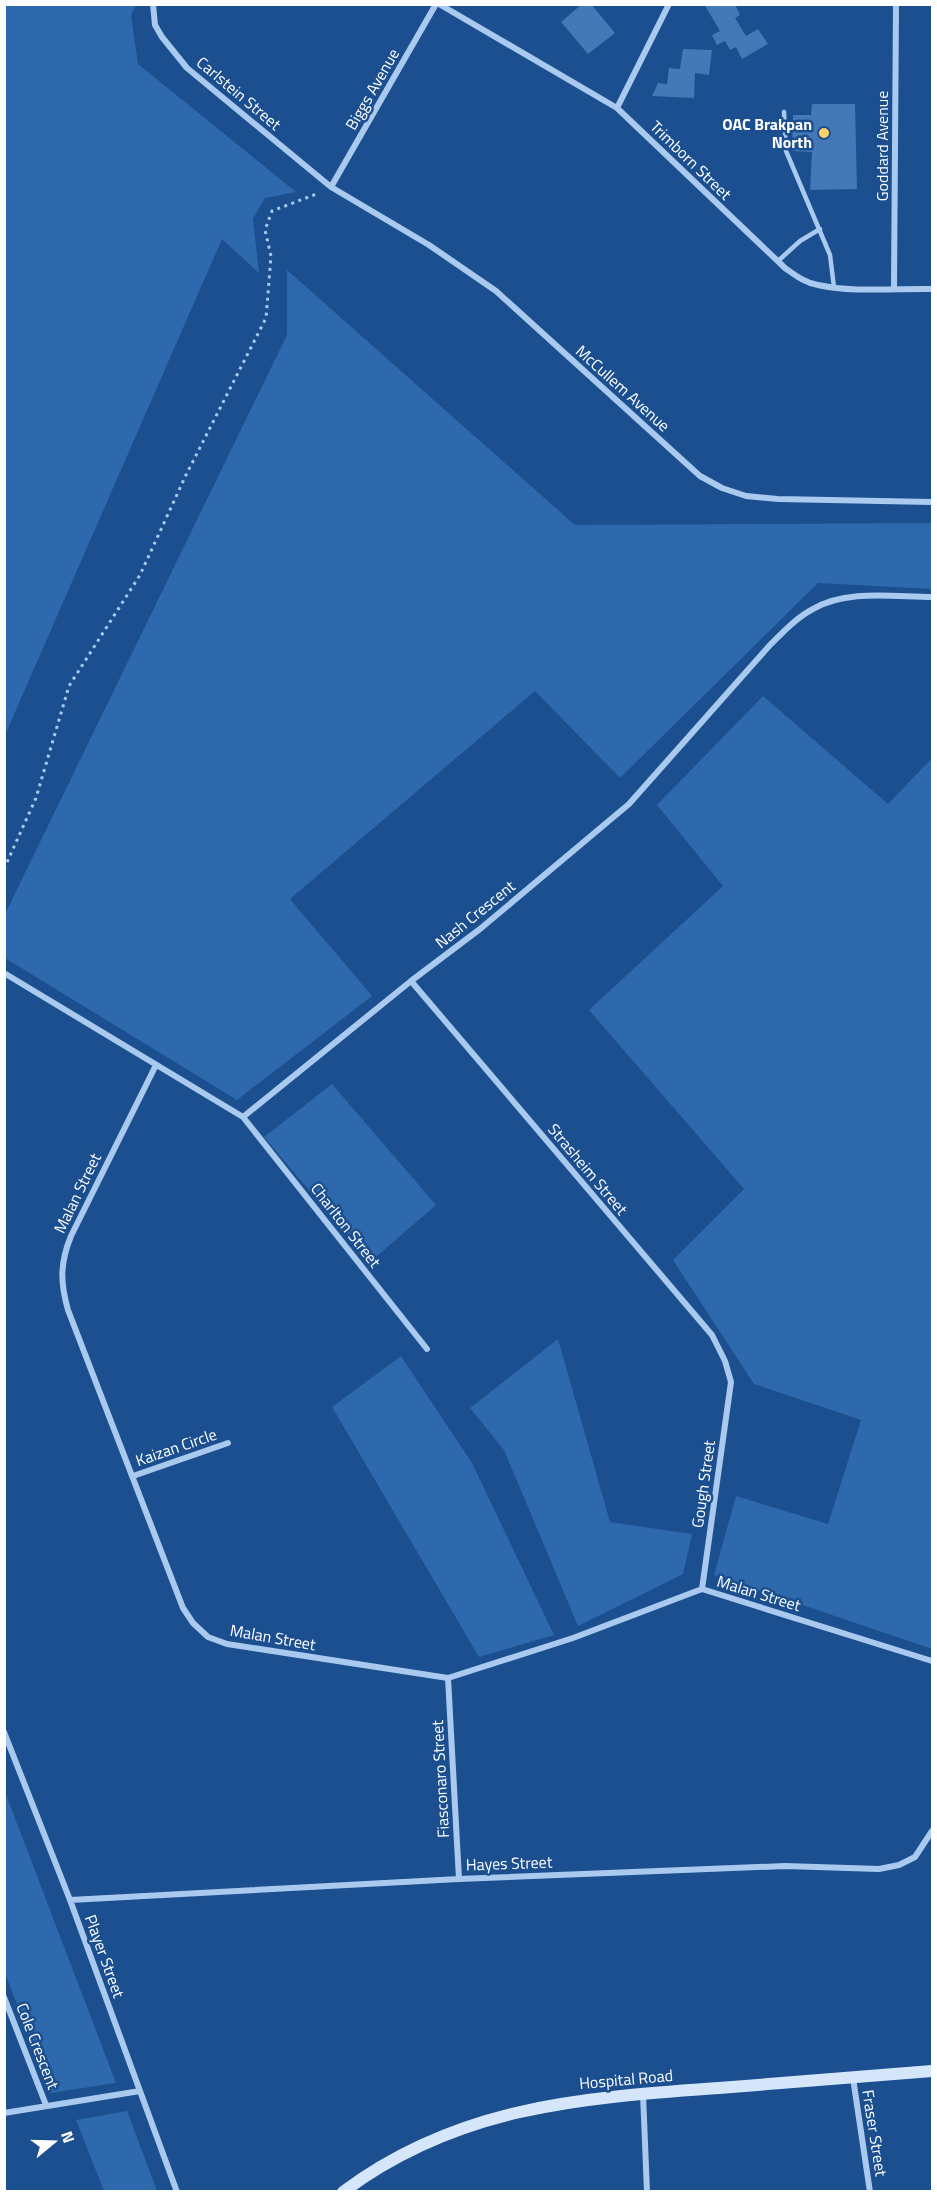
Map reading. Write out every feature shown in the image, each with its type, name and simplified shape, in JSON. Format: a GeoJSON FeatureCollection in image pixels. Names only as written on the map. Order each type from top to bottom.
{"type":"FeatureCollection","features":[{"type":"Feature","properties":{"kind":"main road","name":"Hospital Road"},"geometry":{"type":"LineString","coordinates":[[343,2192],[372,2170],[408,2150],[488,2119],[535,2106],[643,2093],[933,2071]]}},
{"type":"Feature","properties":{"kind":"street","name":"Carlstein Street"},"geometry":{"type":"LineString","coordinates":[[153,4],[155,25],[173,54],[331,187]]}},
{"type":"Feature","properties":{"kind":"street","name":"Biggs Avenue"},"geometry":{"type":"LineString","coordinates":[[331,187],[437,4]]}},
{"type":"Feature","properties":{"kind":"street","name":"Trimborn Street"},"geometry":{"type":"LineString","coordinates":[[437,4],[617,108],[778,261],[802,279],[818,285],[933,289]]}},
{"type":"Feature","properties":{"kind":"street"},"geometry":{"type":"LineString","coordinates":[[617,108],[669,4]]}},
{"type":"Feature","properties":{"kind":"street","name":"Goddard Avenue"},"geometry":{"type":"LineString","coordinates":[[894,288],[896,4]]}},
{"type":"Feature","properties":{"kind":"street","name":"McCullem Avenue"},"geometry":{"type":"LineString","coordinates":[[331,187],[473,273],[700,476],[722,488],[746,496],[778,499],[933,502]]}},
{"type":"Feature","properties":{"kind":"street","name":"Nash Crescent"},"geometry":{"type":"LineString","coordinates":[[243,1117],[411,981],[480,929],[628,804],[794,622],[828,602],[849,597],[933,597]]}},
{"type":"Feature","properties":{"kind":"street"},"geometry":{"type":"LineString","coordinates":[[8,974],[243,1117]]}},
{"type":"Feature","properties":{"kind":"street","name":"Strasheim Street"},"geometry":{"type":"LineString","coordinates":[[411,981],[712,1335],[725,1361],[731,1382]]}},
{"type":"Feature","properties":{"kind":"street","name":"Malan Street"},"geometry":{"type":"LineString","coordinates":[[156,1065],[70,1236],[60,1273],[68,1310],[183,1608],[193,1623],[208,1637],[252,1649],[448,1678],[573,1638],[702,1589],[933,1661]]}},
{"type":"Feature","properties":{"kind":"street","name":"Charlton Street"},"geometry":{"type":"LineString","coordinates":[[243,1117],[427,1349]]}},
{"type":"Feature","properties":{"kind":"street","name":"Gough Street"},"geometry":{"type":"LineString","coordinates":[[702,1589],[731,1382]]}},
{"type":"Feature","properties":{"kind":"street","name":"Kaizan Circle"},"geometry":{"type":"LineString","coordinates":[[132,1476],[228,1443]]}},
{"type":"Feature","properties":{"kind":"street","name":"Fiasconaro Street"},"geometry":{"type":"LineString","coordinates":[[448,1678],[459,1879]]}},
{"type":"Feature","properties":{"kind":"street","name":"Player Street"},"geometry":{"type":"LineString","coordinates":[[4,1732],[70,1900],[177,2192]]}},
{"type":"Feature","properties":{"kind":"street","name":"Hayes Street"},"geometry":{"type":"LineString","coordinates":[[70,1900],[459,1879],[785,1866],[879,1869],[899,1865],[915,1857],[933,1831]]}},
{"type":"Feature","properties":{"kind":"street","name":"Cole Crescent"},"geometry":{"type":"LineString","coordinates":[[4,1997],[46,2105]]}},
{"type":"Feature","properties":{"kind":"street","name":"Fraser Street"},"geometry":{"type":"LineString","coordinates":[[853,2078],[870,2192]]}},
{"type":"Feature","properties":{"kind":"street","name":"Cole Crescent"},"geometry":{"type":"LineString","coordinates":[[4,2113],[140,2091]]}},
{"type":"Feature","properties":{"kind":"street"},"geometry":{"type":"LineString","coordinates":[[643,2093],[646,2192]]}},
{"type":"Feature","properties":{"kind":"lane"},"geometry":{"type":"LineString","coordinates":[[784,112],[786,152],[830,255],[834,286]]}},
{"type":"Feature","properties":{"kind":"lane"},"geometry":{"type":"LineString","coordinates":[[778,261],[800,241],[820,229]]}},
{"type":"Feature","properties":{"kind":"path"},"geometry":{"type":"LineString","coordinates":[[4,868],[36,798],[69,686],[140,575],[186,476],[266,318],[271,256],[265,230],[272,211],[331,187]]}},
{"type":"Feature","properties":{"kind":"shaded area"},"geometry":{"type":"Polygon","coordinates":[[[5,4],[136,5],[131,15],[138,64],[296,192],[265,198],[253,219],[259,273],[222,239],[5,735],[5,4]]]}},
{"type":"Feature","properties":{"kind":"shaded area"},"geometry":{"type":"Polygon","coordinates":[[[287,270],[575,525],[932,523],[932,589],[818,583],[620,778],[535,691],[290,899],[372,996],[237,1100],[5,958],[5,914],[287,335],[287,270]]]}},
{"type":"Feature","properties":{"kind":"shaded area"},"geometry":{"type":"Polygon","coordinates":[[[763,696],[888,804],[932,758],[932,1649],[714,1575],[736,1496],[828,1524],[861,1420],[754,1384],[673,1260],[744,1189],[589,1010],[723,886],[657,805],[763,696]]]}},
{"type":"Feature","properties":{"kind":"shaded area"},"geometry":{"type":"Polygon","coordinates":[[[332,1084],[436,1205],[370,1262],[264,1137],[332,1084]]]}},
{"type":"Feature","properties":{"kind":"shaded area"},"geometry":{"type":"Polygon","coordinates":[[[558,1339],[610,1522],[692,1534],[683,1574],[578,1626],[504,1450],[470,1408],[558,1339]]]}},
{"type":"Feature","properties":{"kind":"shaded area"},"geometry":{"type":"Polygon","coordinates":[[[401,1356],[472,1463],[554,1635],[479,1657],[332,1407],[401,1356]]]}},
{"type":"Feature","properties":{"kind":"shaded area"},"geometry":{"type":"Polygon","coordinates":[[[4,1792],[116,2083],[51,2093],[5,1973],[4,1792]]]}},
{"type":"Feature","properties":{"kind":"shaded area"},"geometry":{"type":"Polygon","coordinates":[[[127,2111],[157,2191],[104,2191],[76,2120],[127,2111]]]}},
{"type":"Feature","properties":{"kind":"building"},"geometry":{"type":"Polygon","coordinates":[[[582,4],[591,4],[615,33],[588,54],[561,22],[582,4]]]}},
{"type":"Feature","properties":{"kind":"building"},"geometry":{"type":"Polygon","coordinates":[[[704,4],[735,4],[740,15],[735,18],[746,36],[758,29],[768,44],[742,59],[736,47],[730,50],[725,41],[717,45],[712,35],[720,31],[704,4]]]}},
{"type":"Feature","properties":{"kind":"building"},"geometry":{"type":"Polygon","coordinates":[[[683,49],[712,50],[709,75],[695,73],[694,98],[652,96],[658,83],[667,84],[669,68],[680,69],[683,49]]]}},
{"type":"Feature","properties":{"kind":"building","name":"OAC Brakpan North"},"geometry":{"type":"Polygon","coordinates":[[[812,104],[855,104],[857,189],[810,190],[812,152],[792,151],[793,115],[811,115],[812,104]]]}},
{"type":"Feature","properties":{"kind":"place","name":"OAC Brakpan North"},"geometry":{"type":"Point","coordinates":[824,133]}}]}
